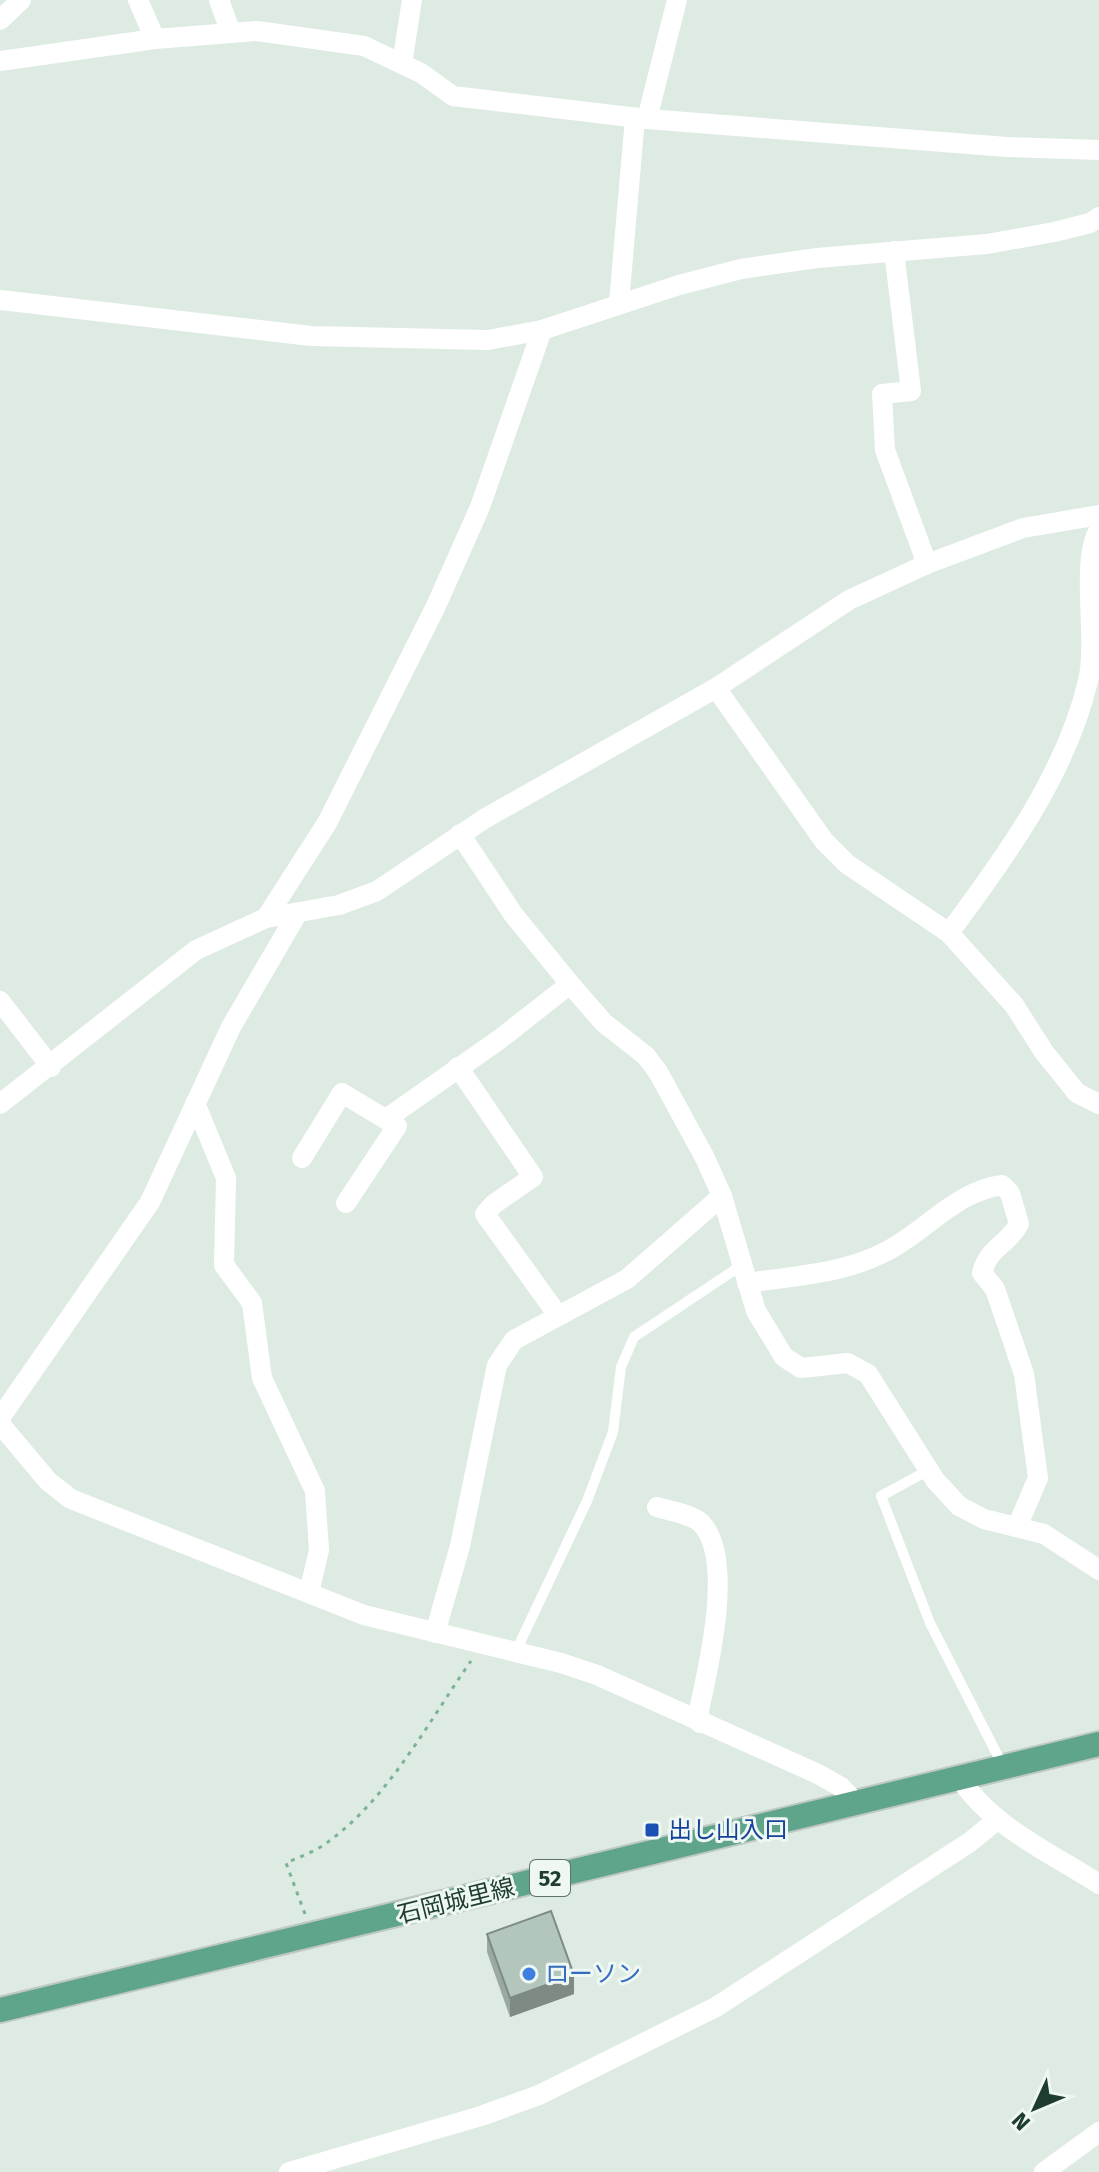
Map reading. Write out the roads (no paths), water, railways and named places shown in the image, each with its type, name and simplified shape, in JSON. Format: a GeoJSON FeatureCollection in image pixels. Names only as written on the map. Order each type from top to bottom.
{"type":"FeatureCollection","features":[{"type":"Feature","properties":{"kind":"main road","name":"石岡城里線"},"geometry":{"type":"LineString","coordinates":[[0,2010],[1099,1744]]}},
{"type":"Feature","properties":{"kind":"street"},"geometry":{"type":"LineString","coordinates":[[0,20],[21,0]]}},
{"type":"Feature","properties":{"kind":"street"},"geometry":{"type":"LineString","coordinates":[[138,0],[155,39]]}},
{"type":"Feature","properties":{"kind":"street"},"geometry":{"type":"LineString","coordinates":[[219,0],[231,33]]}},
{"type":"Feature","properties":{"kind":"street"},"geometry":{"type":"LineString","coordinates":[[402,64],[412,0]]}},
{"type":"Feature","properties":{"kind":"street"},"geometry":{"type":"LineString","coordinates":[[619,303],[641,118],[677,0]]}},
{"type":"Feature","properties":{"kind":"street"},"geometry":{"type":"LineString","coordinates":[[0,61],[155,39],[257,31],[364,46],[402,64],[453,96],[641,118],[1007,147],[1099,150]]}},
{"type":"Feature","properties":{"kind":"street"},"geometry":{"type":"LineString","coordinates":[[0,300],[311,336],[488,340],[542,330],[619,303],[741,269],[894,251],[987,244],[1054,232],[1090,223],[1099,217]]}},
{"type":"Feature","properties":{"kind":"street"},"geometry":{"type":"LineString","coordinates":[[894,251],[911,391],[882,394],[885,450],[927,564]]}},
{"type":"Feature","properties":{"kind":"street"},"geometry":{"type":"LineString","coordinates":[[266,918],[339,801],[436,606],[480,507],[542,330]]}},
{"type":"Feature","properties":{"kind":"street"},"geometry":{"type":"LineString","coordinates":[[0,1104],[51,1067],[137,994],[196,950],[266,918],[339,905],[377,891],[410,872],[460,834],[716,688],[849,600],[927,564],[1023,528],[1099,515]]}},
{"type":"Feature","properties":{"kind":"street"},"geometry":{"type":"LineString","coordinates":[[949,933],[984,886],[1060,763],[1074,727],[1088,680],[1092,651],[1090,559],[1093,540],[1099,530]]}},
{"type":"Feature","properties":{"kind":"street"},"geometry":{"type":"LineString","coordinates":[[716,688],[824,841],[847,864],[949,933],[1014,1005],[1044,1052],[1077,1093],[1099,1104]]}},
{"type":"Feature","properties":{"kind":"street"},"geometry":{"type":"LineString","coordinates":[[460,834],[513,914],[570,984],[604,1023],[646,1056],[658,1072],[722,1196],[756,1311],[784,1357],[801,1368],[848,1363],[868,1374],[929,1470],[959,1506],[984,1519],[1044,1534],[1099,1570]]}},
{"type":"Feature","properties":{"kind":"street"},"geometry":{"type":"LineString","coordinates":[[0,1453],[2,1424],[150,1202],[231,1027],[297,914]]}},
{"type":"Feature","properties":{"kind":"street"},"geometry":{"type":"LineString","coordinates":[[386,1119],[500,1039],[570,984]]}},
{"type":"Feature","properties":{"kind":"street"},"geometry":{"type":"LineString","coordinates":[[0,1001],[51,1067]]}},
{"type":"Feature","properties":{"kind":"street"},"geometry":{"type":"LineString","coordinates":[[458,1067],[533,1177],[494,1204],[485,1214],[557,1314]]}},
{"type":"Feature","properties":{"kind":"street"},"geometry":{"type":"LineString","coordinates":[[302,1158],[342,1093],[397,1126],[346,1203]]}},
{"type":"Feature","properties":{"kind":"street"},"geometry":{"type":"LineString","coordinates":[[195,1103],[226,1178],[224,1265],[252,1303],[262,1378],[315,1491],[319,1550],[309,1593]]}},
{"type":"Feature","properties":{"kind":"street"},"geometry":{"type":"LineString","coordinates":[[744,1274],[828,1272],[884,1253],[941,1212],[1002,1185],[1010,1193],[1019,1224],[1013,1235],[987,1255],[982,1273],[995,1289],[1024,1374],[1038,1478],[1017,1527]]}},
{"type":"Feature","properties":{"kind":"street"},"geometry":{"type":"LineString","coordinates":[[435,1633],[460,1546],[497,1365],[514,1340],[557,1314],[602,1295],[627,1279],[722,1196]]}},
{"type":"Feature","properties":{"kind":"street"},"geometry":{"type":"LineString","coordinates":[[2,1424],[48,1481],[71,1499],[364,1615],[561,1663],[597,1675],[818,1774],[841,1787],[855,1802]]}},
{"type":"Feature","properties":{"kind":"street"},"geometry":{"type":"LineString","coordinates":[[657,1507],[699,1521],[714,1542],[717,1627],[699,1710],[700,1723]]}},
{"type":"Feature","properties":{"kind":"street"},"geometry":{"type":"LineString","coordinates":[[959,1777],[973,1800],[1099,1884]]}},
{"type":"Feature","properties":{"kind":"street"},"geometry":{"type":"LineString","coordinates":[[289,2172],[481,2116],[539,2095],[716,2007],[970,1842],[998,1819]]}},
{"type":"Feature","properties":{"kind":"street"},"geometry":{"type":"LineString","coordinates":[[1044,2172],[1099,2132]]}},
{"type":"Feature","properties":{"kind":"lane"},"geometry":{"type":"LineString","coordinates":[[514,1654],[592,1488],[613,1432],[621,1367],[634,1337],[744,1274]]}},
{"type":"Feature","properties":{"kind":"lane"},"geometry":{"type":"LineString","coordinates":[[929,1470],[881,1496],[930,1623],[1003,1766]]}},
{"type":"Feature","properties":{"kind":"place","name":"出し山入口"},"geometry":{"type":"Point","coordinates":[652,1830]}},
{"type":"Feature","properties":{"kind":"place","name":"ローソン"},"geometry":{"type":"Point","coordinates":[529,1974]}}]}
